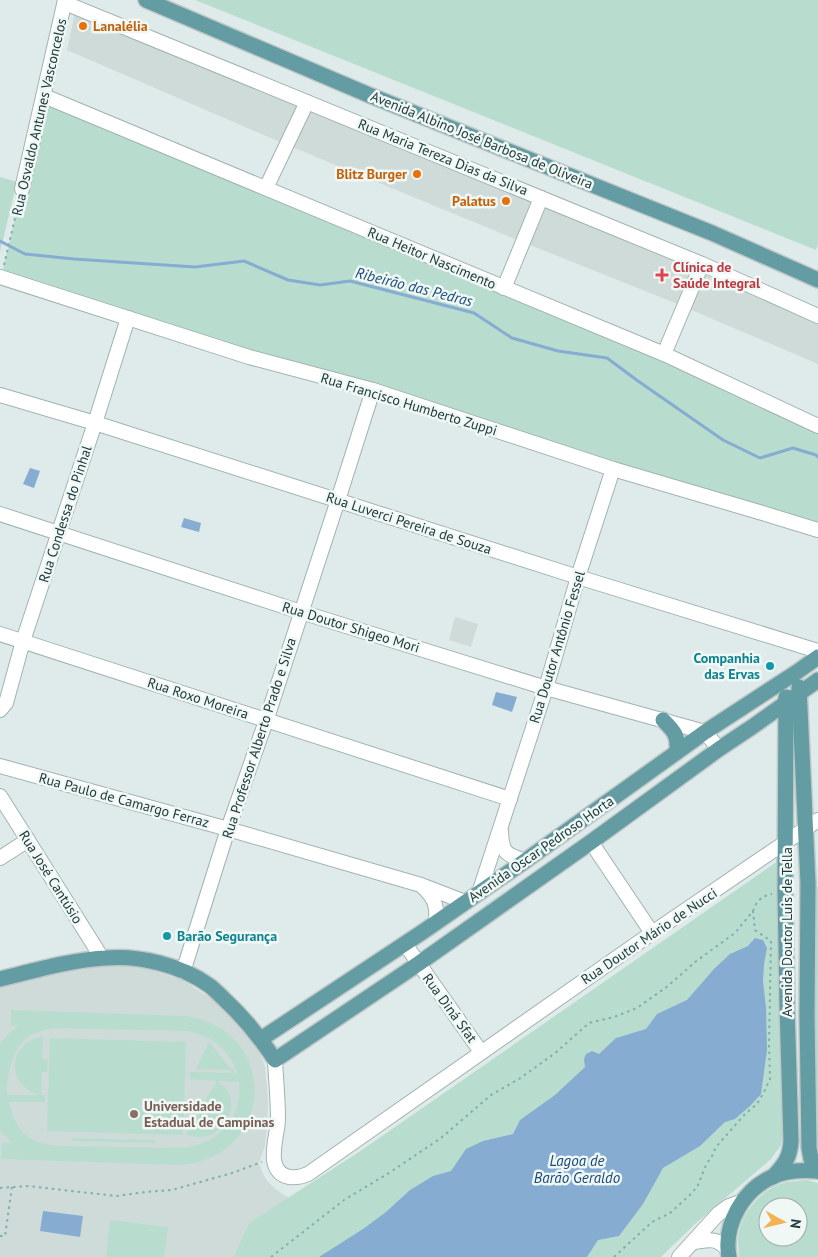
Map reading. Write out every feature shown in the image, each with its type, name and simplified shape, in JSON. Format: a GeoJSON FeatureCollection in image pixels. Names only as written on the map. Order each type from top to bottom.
{"type":"FeatureCollection","features":[{"type":"Feature","properties":{"kind":"main road","name":"Avenida Albino José Barbosa de Oliveira"},"geometry":{"type":"LineString","coordinates":[[146,0],[369,95],[712,233],[818,280]]}},
{"type":"Feature","properties":{"kind":"main road","name":"Avenida Oscar Pedroso Horta"},"geometry":{"type":"LineString","coordinates":[[261,1039],[436,923],[677,752],[818,657]]}},
{"type":"Feature","properties":{"kind":"main road","name":"Avenida Doutor Luis de Tella"},"geometry":{"type":"LineString","coordinates":[[797,672],[812,824],[813,885],[807,1043],[809,1148],[811,1159],[818,1171]]}},
{"type":"Feature","properties":{"kind":"main road","name":"Avenida Oscar Pedroso Horta"},"geometry":{"type":"LineString","coordinates":[[275,1060],[418,964],[818,680]]}},
{"type":"Feature","properties":{"kind":"main road","name":"Avenida Doutor Luis de Tella"},"geometry":{"type":"LineString","coordinates":[[772,1177],[784,1164],[791,1151],[792,1141],[785,891],[786,703],[783,681]]}},
{"type":"Feature","properties":{"kind":"main road"},"geometry":{"type":"LineString","coordinates":[[663,720],[675,732],[678,740],[677,752]]}},
{"type":"Feature","properties":{"kind":"main road"},"geometry":{"type":"LineString","coordinates":[[752,727],[763,725],[772,728],[786,737]]}},
{"type":"Feature","properties":{"kind":"main road"},"geometry":{"type":"LineString","coordinates":[[0,979],[75,962],[102,958],[140,958],[171,967],[211,987],[261,1039],[275,1060]]}},
{"type":"Feature","properties":{"kind":"main road"},"geometry":{"type":"LineString","coordinates":[[728,1253],[731,1224],[742,1201],[756,1187],[772,1177],[794,1170],[818,1171]]}},
{"type":"Feature","properties":{"kind":"street","name":"Rua Osvaldo Antunes Vasconcelos"},"geometry":{"type":"LineString","coordinates":[[22,189],[65,1]]}},
{"type":"Feature","properties":{"kind":"street","name":"Rua Maria Tereza Dias da Silva"},"geometry":{"type":"LineString","coordinates":[[65,1],[702,264],[818,316]]}},
{"type":"Feature","properties":{"kind":"street","name":"Rua Heitor Nascimento"},"geometry":{"type":"LineString","coordinates":[[44,96],[664,354],[818,426]]}},
{"type":"Feature","properties":{"kind":"street"},"geometry":{"type":"LineString","coordinates":[[266,188],[307,102]]}},
{"type":"Feature","properties":{"kind":"street"},"geometry":{"type":"LineString","coordinates":[[504,288],[541,198]]}},
{"type":"Feature","properties":{"kind":"street"},"geometry":{"type":"LineString","coordinates":[[664,354],[702,264]]}},
{"type":"Feature","properties":{"kind":"street","name":"Rua Francisco Humberto Zuppi"},"geometry":{"type":"LineString","coordinates":[[0,278],[249,357],[373,390],[613,469],[818,530]]}},
{"type":"Feature","properties":{"kind":"street","name":"Rua Condessa do Pinhal"},"geometry":{"type":"LineString","coordinates":[[0,710],[6,703],[23,641],[128,318]]}},
{"type":"Feature","properties":{"kind":"street","name":"Rua Professor Alberto Prado e Silva"},"geometry":{"type":"LineString","coordinates":[[183,972],[228,829],[266,721],[373,390]]}},
{"type":"Feature","properties":{"kind":"street","name":"Rua Luverci Pereira de Souza"},"geometry":{"type":"LineString","coordinates":[[0,395],[95,423],[818,652]]}},
{"type":"Feature","properties":{"kind":"street","name":"Rua Doutor Antônio Fessel"},"geometry":{"type":"LineString","coordinates":[[479,893],[546,688],[578,577],[613,469]]}},
{"type":"Feature","properties":{"kind":"street","name":"Rua Doutor Shigeo Mori"},"geometry":{"type":"LineString","coordinates":[[0,514],[301,612],[546,688],[706,732]]}},
{"type":"Feature","properties":{"kind":"street","name":"Rua Roxo Moreira"},"geometry":{"type":"LineString","coordinates":[[0,634],[510,799]]}},
{"type":"Feature","properties":{"kind":"street"},"geometry":{"type":"LineString","coordinates":[[706,732],[719,749]]}},
{"type":"Feature","properties":{"kind":"street","name":"Rua Paulo de Camargo Ferraz"},"geometry":{"type":"LineString","coordinates":[[0,766],[421,885],[465,902]]}},
{"type":"Feature","properties":{"kind":"street","name":"Rua José Cantúsio"},"geometry":{"type":"LineString","coordinates":[[0,796],[102,958]]}},
{"type":"Feature","properties":{"kind":"street","name":"Rua Doutor Mário de Nucci"},"geometry":{"type":"LineString","coordinates":[[274,1159],[274,1164],[278,1171],[286,1176],[294,1178],[308,1174],[652,933],[812,824]]}},
{"type":"Feature","properties":{"kind":"street","name":"Rua Doutor Antônio Fessel"},"geometry":{"type":"LineString","coordinates":[[500,826],[501,845],[505,852],[510,856],[525,861]]}},
{"type":"Feature","properties":{"kind":"street"},"geometry":{"type":"LineString","coordinates":[[0,858],[28,840]]}},
{"type":"Feature","properties":{"kind":"street"},"geometry":{"type":"LineString","coordinates":[[591,842],[652,933]]}},
{"type":"Feature","properties":{"kind":"street"},"geometry":{"type":"LineString","coordinates":[[421,885],[430,894],[435,903],[436,923]]}},
{"type":"Feature","properties":{"kind":"street","name":"Rua Diná Sfat"},"geometry":{"type":"LineString","coordinates":[[405,944],[481,1052]]}},
{"type":"Feature","properties":{"kind":"street"},"geometry":{"type":"LineString","coordinates":[[274,1159],[278,1121],[275,1060]]}},
{"type":"Feature","properties":{"kind":"street"},"geometry":{"type":"LineString","coordinates":[[679,1257],[718,1214],[729,1206],[742,1201]]}},
{"type":"Feature","properties":{"kind":"street"},"geometry":{"type":"LineString","coordinates":[[694,1242],[718,1241],[728,1253]]}},
{"type":"Feature","properties":{"kind":"path","name":"Rua Osvaldo Antunes Vasconcelos"},"geometry":{"type":"LineString","coordinates":[[4,264],[22,189]]}},
{"type":"Feature","properties":{"kind":"path"},"geometry":{"type":"LineString","coordinates":[[271,1257],[344,1200],[442,1138],[491,1095],[519,1079],[554,1054],[589,1023],[614,1017],[637,1008],[653,997],[695,962],[735,933],[762,897],[773,894]]}},
{"type":"Feature","properties":{"kind":"path"},"geometry":{"type":"LineString","coordinates":[[614,1257],[652,1222],[670,1213],[692,1193],[698,1186],[706,1164],[716,1147],[757,1104],[770,1079],[771,941],[755,930],[752,911]]}},
{"type":"Feature","properties":{"kind":"path"},"geometry":{"type":"LineString","coordinates":[[0,1188],[28,1186],[116,1196],[172,1190],[224,1176],[274,1159]]}},
{"type":"Feature","properties":{"kind":"path"},"geometry":{"type":"LineString","coordinates":[[0,1236],[5,1236],[12,1187]]}},
{"type":"Feature","properties":{"kind":"shaded area"},"geometry":{"type":"Polygon","coordinates":[[[75,12],[676,262],[818,324],[818,364],[675,303],[280,142],[67,50],[75,12]]]}},
{"type":"Feature","properties":{"kind":"shaded area"},"geometry":{"type":"Polygon","coordinates":[[[455,617],[478,624],[471,647],[449,640],[455,617]]]}},
{"type":"Feature","properties":{"kind":"shaded area","name":"Universidade Estadual de Campinas"},"geometry":{"type":"Polygon","coordinates":[[[114,964],[148,969],[184,981],[210,998],[231,1016],[254,1041],[265,1066],[268,1102],[267,1127],[265,1146],[259,1163],[268,1182],[289,1198],[249,1223],[233,1257],[0,1257],[0,985],[77,967],[114,964]]]}},
{"type":"Feature","properties":{"kind":"green space"},"geometry":{"type":"Polygon","coordinates":[[[195,0],[818,0],[818,244],[816,250],[195,0]]]}},
{"type":"Feature","properties":{"kind":"green space"},"geometry":{"type":"Polygon","coordinates":[[[44,96],[818,426],[818,527],[1,278],[44,96]]]}},
{"type":"Feature","properties":{"kind":"green space"},"geometry":{"type":"Polygon","coordinates":[[[0,177],[17,182],[0,252],[0,177]]]}},
{"type":"Feature","properties":{"kind":"green space"},"geometry":{"type":"Polygon","coordinates":[[[778,861],[785,1119],[781,1145],[771,1159],[695,1224],[661,1257],[233,1257],[249,1223],[359,1152],[778,861]]]}},
{"type":"Feature","properties":{"kind":"green space"},"geometry":{"type":"Polygon","coordinates":[[[808,883],[818,887],[818,1171],[817,1171],[808,883]]]}},
{"type":"Feature","properties":{"kind":"green space"},"geometry":{"type":"Polygon","coordinates":[[[11,1010],[185,1016],[216,1026],[238,1044],[251,1067],[255,1093],[249,1118],[235,1141],[212,1157],[180,1165],[1,1159],[2,1143],[12,1143],[0,1131],[0,1044],[18,1026],[11,1025],[11,1010]],[[54,1028],[31,1035],[22,1042],[14,1056],[9,1072],[7,1095],[45,1095],[45,1102],[9,1102],[15,1121],[31,1139],[59,1146],[181,1148],[206,1142],[225,1128],[232,1118],[237,1108],[239,1082],[218,1081],[228,1091],[231,1103],[229,1116],[221,1128],[202,1137],[186,1135],[199,1113],[193,1109],[199,1098],[205,1101],[217,1081],[190,1079],[190,1072],[237,1073],[234,1064],[218,1044],[203,1036],[186,1031],[54,1028]]]}},
{"type":"Feature","properties":{"kind":"green space"},"geometry":{"type":"Polygon","coordinates":[[[43,1036],[42,1059],[48,1059],[47,1072],[42,1072],[41,1095],[29,1090],[21,1083],[16,1074],[15,1065],[17,1055],[22,1047],[31,1040],[43,1036]]]}},
{"type":"Feature","properties":{"kind":"green space"},"geometry":{"type":"Polygon","coordinates":[[[50,1038],[186,1042],[183,1135],[47,1131],[50,1038]]]}},
{"type":"Feature","properties":{"kind":"green space"},"geometry":{"type":"Polygon","coordinates":[[[209,1042],[231,1069],[234,1069],[233,1073],[230,1070],[196,1069],[209,1042]]]}},
{"type":"Feature","properties":{"kind":"green space"},"geometry":{"type":"Polygon","coordinates":[[[72,1138],[155,1140],[155,1143],[72,1141],[72,1138]]]}},
{"type":"Feature","properties":{"kind":"green space"},"geometry":{"type":"Polygon","coordinates":[[[807,1180],[818,1183],[818,1257],[739,1257],[738,1241],[742,1221],[758,1198],[758,1247],[808,1247],[808,1197],[759,1197],[777,1185],[807,1180]]]}},
{"type":"Feature","properties":{"kind":"green space"},"geometry":{"type":"Polygon","coordinates":[[[110,1220],[168,1227],[164,1257],[106,1257],[110,1220]]]}},
{"type":"Feature","properties":{"kind":"water"},"geometry":{"type":"Polygon","coordinates":[[[30,468],[40,471],[34,488],[23,484],[30,468]]]}},
{"type":"Feature","properties":{"kind":"water"},"geometry":{"type":"Polygon","coordinates":[[[184,518],[201,523],[199,532],[181,527],[184,518]]]}},
{"type":"Feature","properties":{"kind":"water"},"geometry":{"type":"Polygon","coordinates":[[[496,692],[517,697],[512,712],[492,705],[496,692]]]}},
{"type":"Feature","properties":{"kind":"water","name":"Lagoa de Barão Geraldo"},"geometry":{"type":"Polygon","coordinates":[[[755,938],[763,940],[767,948],[763,981],[767,1050],[761,1094],[735,1119],[725,1122],[700,1146],[663,1168],[643,1204],[619,1236],[598,1240],[587,1257],[319,1257],[363,1229],[386,1212],[410,1190],[433,1176],[451,1171],[466,1149],[483,1141],[513,1134],[520,1120],[555,1095],[585,1067],[584,1059],[586,1054],[592,1051],[599,1054],[616,1038],[646,1029],[657,1014],[687,1000],[730,954],[748,946],[755,938]]]}},
{"type":"Feature","properties":{"kind":"water"},"geometry":{"type":"Polygon","coordinates":[[[43,1211],[83,1216],[80,1237],[40,1231],[43,1211]]]}},
{"type":"Feature","properties":{"kind":"waterway","name":"Ribeirão das Pedras"},"geometry":{"type":"LineString","coordinates":[[0,241],[25,254],[74,259],[195,267],[244,261],[288,280],[320,285],[350,281],[474,313],[512,338],[558,351],[607,358],[723,440],[760,458],[793,448],[818,457]]}},
{"type":"Feature","properties":{"kind":"place","name":"Lanalélia"},"geometry":{"type":"Point","coordinates":[83,26]}},
{"type":"Feature","properties":{"kind":"place","name":"Blitz Burger"},"geometry":{"type":"Point","coordinates":[417,174]}},
{"type":"Feature","properties":{"kind":"place","name":"Palatus"},"geometry":{"type":"Point","coordinates":[506,201]}},
{"type":"Feature","properties":{"kind":"place","name":"Clínica de Saúde Integral"},"geometry":{"type":"Point","coordinates":[662,275]}},
{"type":"Feature","properties":{"kind":"place","name":"Companhia das Ervas"},"geometry":{"type":"Point","coordinates":[770,666]}},
{"type":"Feature","properties":{"kind":"place","name":"Barão Segurança"},"geometry":{"type":"Point","coordinates":[167,936]}},
{"type":"Feature","properties":{"kind":"place","name":"Universidade Estadual de Campinas"},"geometry":{"type":"Point","coordinates":[134,1114]}}]}
